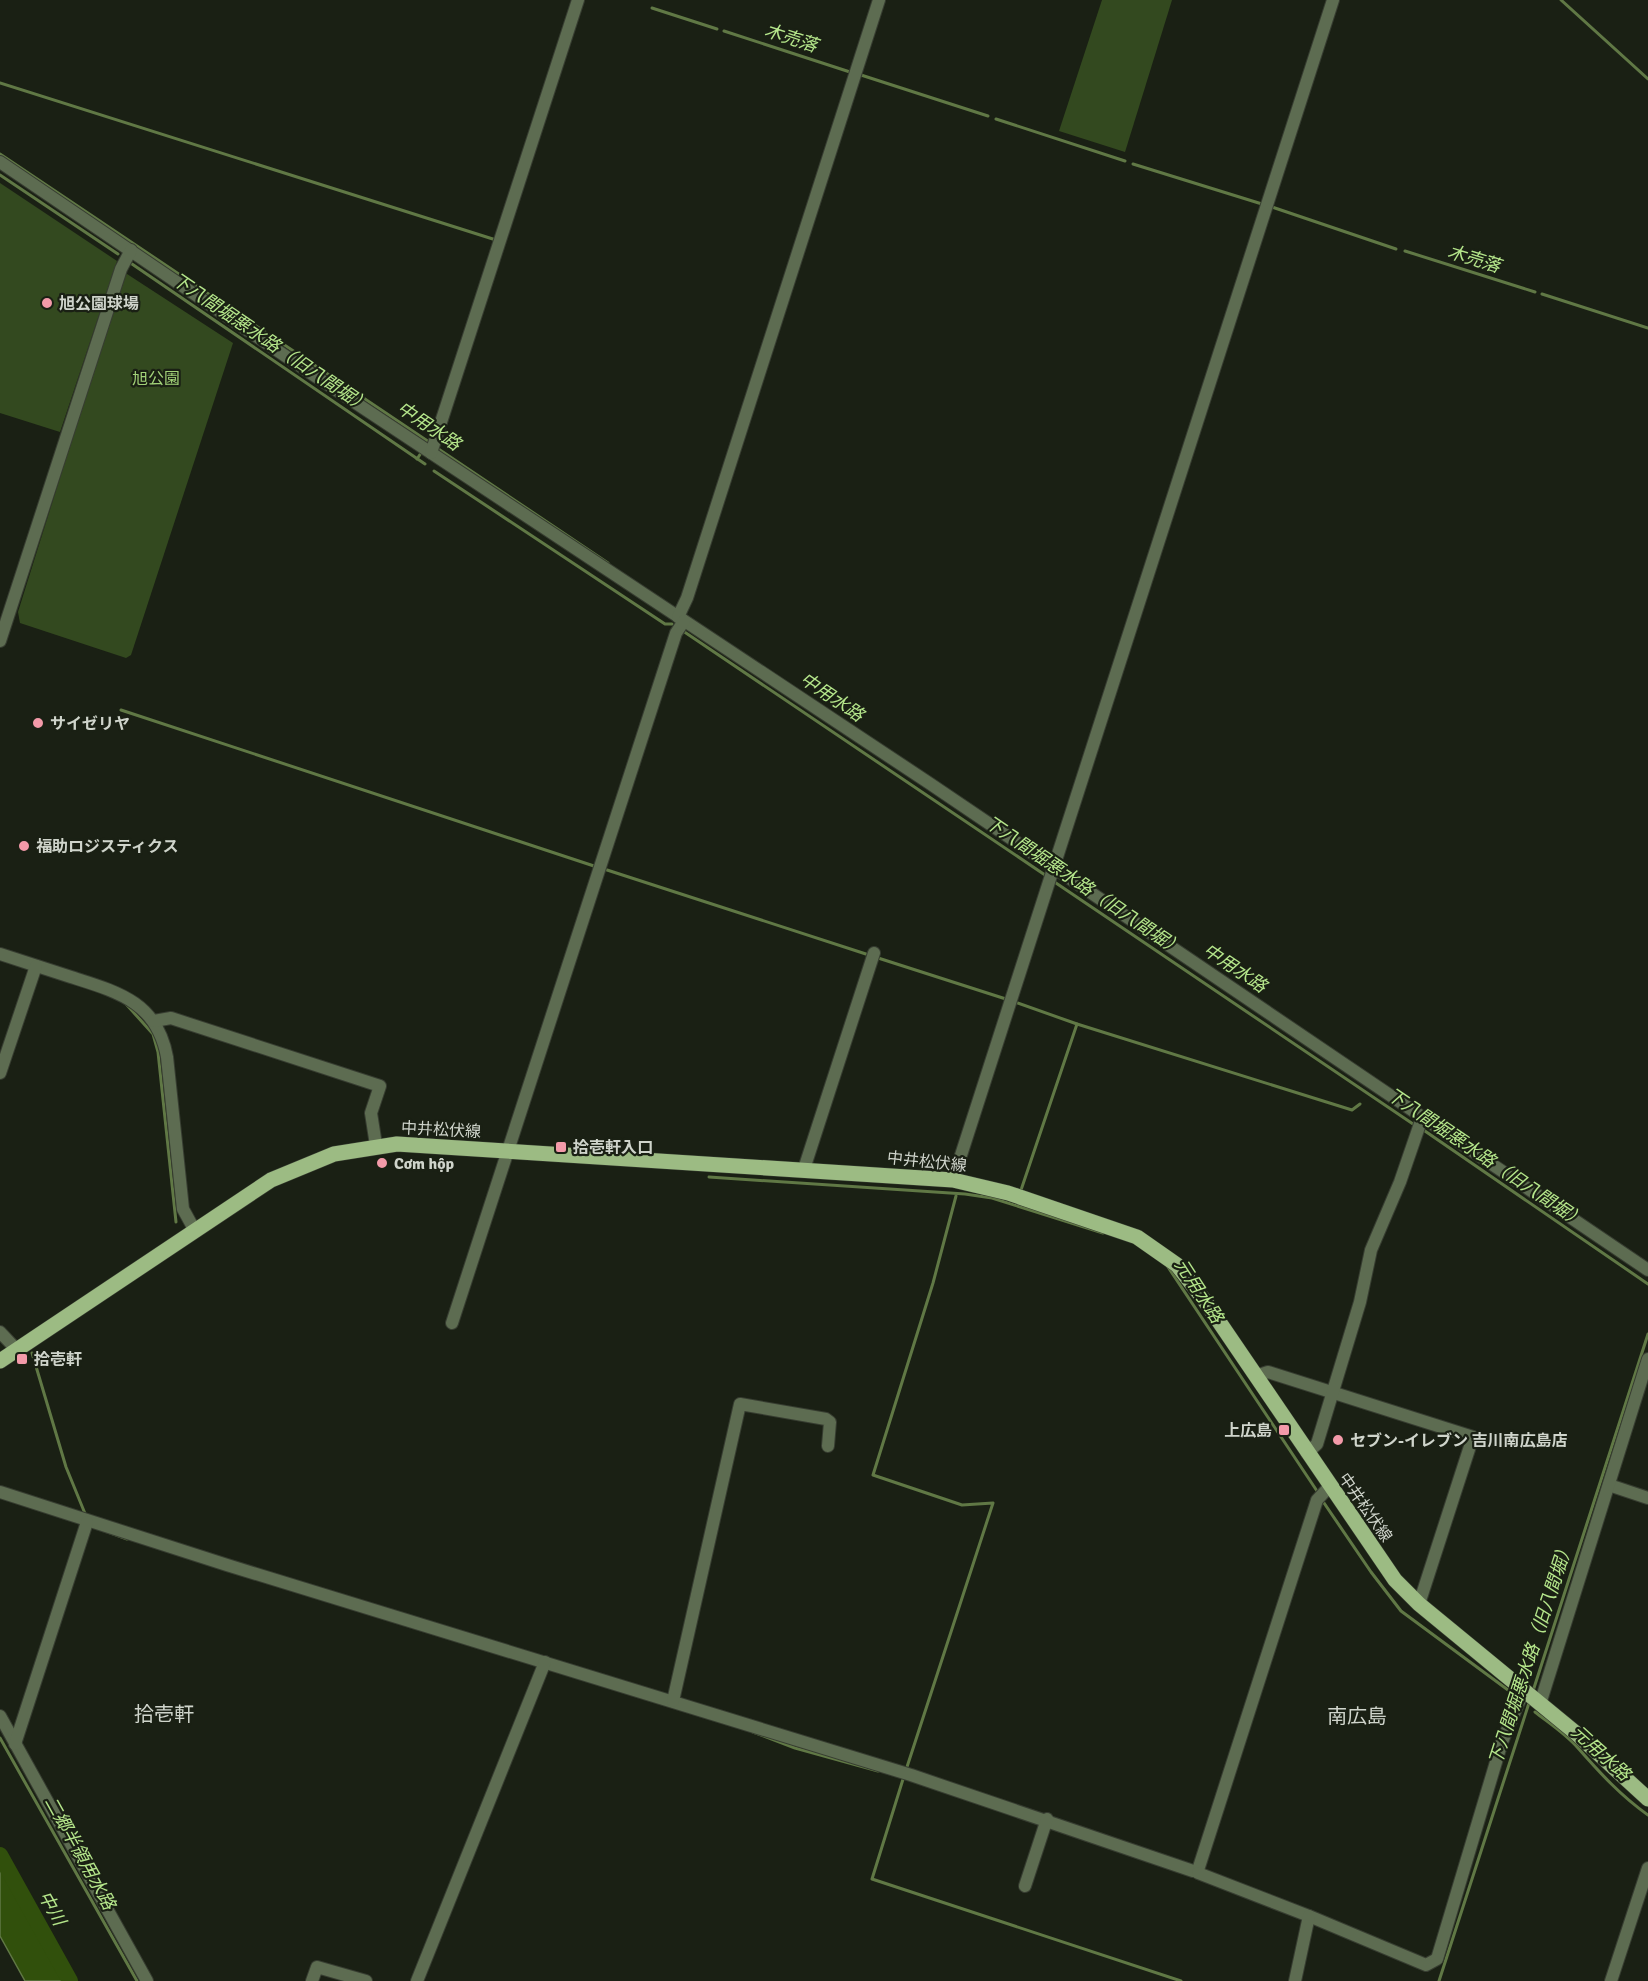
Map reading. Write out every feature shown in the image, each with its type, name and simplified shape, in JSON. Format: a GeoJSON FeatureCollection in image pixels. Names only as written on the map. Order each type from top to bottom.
{"type":"FeatureCollection","features":[{"type":"Feature","properties":{"kind":"main road","name":"中井松伏線"},"geometry":{"type":"LineString","coordinates":[[0,1361],[194,1229],[271,1180],[334,1154],[376,1146],[417,1144],[804,1168],[952,1180],[990,1188],[1137,1237],[1156,1248],[1177,1265],[1256,1376],[1384,1565],[1419,1604],[1524,1690],[1648,1800]]}},
{"type":"Feature","properties":{"kind":"street"},"geometry":{"type":"LineString","coordinates":[[431,453],[578,0]]}},
{"type":"Feature","properties":{"kind":"street"},"geometry":{"type":"LineString","coordinates":[[452,1323],[879,0]]}},
{"type":"Feature","properties":{"kind":"street"},"geometry":{"type":"LineString","coordinates":[[952,1180],[1333,0]]}},
{"type":"Feature","properties":{"kind":"street"},"geometry":{"type":"LineString","coordinates":[[0,162],[431,453],[682,616],[1648,1270]]}},
{"type":"Feature","properties":{"kind":"street"},"geometry":{"type":"LineString","coordinates":[[0,640],[6,602],[124,263],[131,250]]}},
{"type":"Feature","properties":{"kind":"street"},"geometry":{"type":"LineString","coordinates":[[804,1168],[874,953]]}},
{"type":"Feature","properties":{"kind":"street"},"geometry":{"type":"LineString","coordinates":[[0,954],[120,993],[134,1002],[154,1021],[164,1043],[167,1057],[183,1209],[194,1229]]}},
{"type":"Feature","properties":{"kind":"street"},"geometry":{"type":"LineString","coordinates":[[0,1073],[36,966]]}},
{"type":"Feature","properties":{"kind":"street"},"geometry":{"type":"LineString","coordinates":[[154,1021],[171,1018],[380,1086],[371,1113],[376,1146]]}},
{"type":"Feature","properties":{"kind":"street"},"geometry":{"type":"LineString","coordinates":[[1307,1453],[1317,1444],[1360,1302],[1371,1250],[1422,1118]]}},
{"type":"Feature","properties":{"kind":"street"},"geometry":{"type":"LineString","coordinates":[[0,1332],[18,1350]]}},
{"type":"Feature","properties":{"kind":"street"},"geometry":{"type":"LineString","coordinates":[[1540,1704],[1648,1359]]}},
{"type":"Feature","properties":{"kind":"street"},"geometry":{"type":"LineString","coordinates":[[1256,1376],[1268,1372],[1473,1437],[1419,1604]]}},
{"type":"Feature","properties":{"kind":"street"},"geometry":{"type":"LineString","coordinates":[[673,1701],[740,1404],[826,1419],[830,1422],[828,1446]]}},
{"type":"Feature","properties":{"kind":"street"},"geometry":{"type":"LineString","coordinates":[[1609,1485],[1648,1497]]}},
{"type":"Feature","properties":{"kind":"street"},"geometry":{"type":"LineString","coordinates":[[1196,1871],[1317,1500],[1330,1486]]}},
{"type":"Feature","properties":{"kind":"street"},"geometry":{"type":"LineString","coordinates":[[0,1492],[225,1569],[545,1662],[1047,1819],[1196,1871],[1426,1965],[1437,1959],[1502,1742],[1524,1690]]}},
{"type":"Feature","properties":{"kind":"street"},"geometry":{"type":"LineString","coordinates":[[15,1744],[87,1522]]}},
{"type":"Feature","properties":{"kind":"street"},"geometry":{"type":"LineString","coordinates":[[417,1981],[545,1662]]}},
{"type":"Feature","properties":{"kind":"street"},"geometry":{"type":"LineString","coordinates":[[0,1716],[147,1981]]}},
{"type":"Feature","properties":{"kind":"street"},"geometry":{"type":"LineString","coordinates":[[1025,1886],[1047,1819]]}},
{"type":"Feature","properties":{"kind":"street"},"geometry":{"type":"LineString","coordinates":[[1611,1981],[1648,1868]]}},
{"type":"Feature","properties":{"kind":"street"},"geometry":{"type":"LineString","coordinates":[[1294,1981],[1309,1916]]}},
{"type":"Feature","properties":{"kind":"street"},"geometry":{"type":"LineString","coordinates":[[312,1981],[317,1966],[366,1981]]}},
{"type":"Feature","properties":{"kind":"green space"},"geometry":{"type":"Polygon","coordinates":[[[1102,0],[1172,0],[1125,152],[1059,131],[1102,0]]]}},
{"type":"Feature","properties":{"kind":"green space","name":"旭公園球場"},"geometry":{"type":"Polygon","coordinates":[[[0,183],[117,261],[60,432],[0,413],[0,183]]]}},
{"type":"Feature","properties":{"kind":"green space","name":"旭公園"},"geometry":{"type":"Polygon","coordinates":[[[127,274],[233,343],[131,655],[126,658],[20,623],[18,612],[123,276],[127,274]]]}},
{"type":"Feature","properties":{"kind":"shaded area"},"geometry":{"type":"Polygon","coordinates":[[[0,1852],[67,1981],[25,1981],[0,1936],[0,1852]]]}},
{"type":"Feature","properties":{"kind":"waterway"},"geometry":{"type":"LineString","coordinates":[[1561,0],[1648,79]]}},
{"type":"Feature","properties":{"kind":"waterway","name":"木売落"},"geometry":{"type":"LineString","coordinates":[[652,8],[717,29]]}},
{"type":"Feature","properties":{"kind":"waterway","name":"木売落"},"geometry":{"type":"LineString","coordinates":[[724,31],[850,72]]}},
{"type":"Feature","properties":{"kind":"waterway","name":"木売落"},"geometry":{"type":"LineString","coordinates":[[861,75],[988,116]]}},
{"type":"Feature","properties":{"kind":"waterway"},"geometry":{"type":"LineString","coordinates":[[0,83],[496,240]]}},
{"type":"Feature","properties":{"kind":"waterway","name":"木売落"},"geometry":{"type":"LineString","coordinates":[[996,119],[1125,161]]}},
{"type":"Feature","properties":{"kind":"waterway","name":"中用水路"},"geometry":{"type":"LineString","coordinates":[[0,154],[432,444]]}},
{"type":"Feature","properties":{"kind":"waterway","name":"木売落"},"geometry":{"type":"LineString","coordinates":[[1133,164],[1262,204]]}},
{"type":"Feature","properties":{"kind":"waterway","name":"下八間堀悪水路（旧八間堀）"},"geometry":{"type":"LineString","coordinates":[[0,175],[118,254]]}},
{"type":"Feature","properties":{"kind":"waterway","name":"木売落"},"geometry":{"type":"LineString","coordinates":[[1272,207],[1396,249]]}},
{"type":"Feature","properties":{"kind":"waterway","name":"木売落"},"geometry":{"type":"LineString","coordinates":[[1405,251],[1535,292]]}},
{"type":"Feature","properties":{"kind":"waterway","name":"下八間堀悪水路（旧八間堀）"},"geometry":{"type":"LineString","coordinates":[[132,264],[425,464]]}},
{"type":"Feature","properties":{"kind":"waterway","name":"木売落"},"geometry":{"type":"LineString","coordinates":[[1542,294],[1648,328]]}},
{"type":"Feature","properties":{"kind":"waterway","name":"中用水路"},"geometry":{"type":"LineString","coordinates":[[437,448],[608,563]]}},
{"type":"Feature","properties":{"kind":"waterway"},"geometry":{"type":"LineString","coordinates":[[417,459],[423,450]]}},
{"type":"Feature","properties":{"kind":"waterway","name":"下八間堀悪水路（旧八間堀）"},"geometry":{"type":"LineString","coordinates":[[434,471],[665,624],[672,624]]}},
{"type":"Feature","properties":{"kind":"waterway","name":"下八間堀悪水路（旧八間堀）"},"geometry":{"type":"LineString","coordinates":[[683,631],[1048,877]]}},
{"type":"Feature","properties":{"kind":"waterway"},"geometry":{"type":"LineString","coordinates":[[121,710],[597,867]]}},
{"type":"Feature","properties":{"kind":"waterway"},"geometry":{"type":"LineString","coordinates":[[604,869],[869,955]]}},
{"type":"Feature","properties":{"kind":"waterway","name":"下八間堀悪水路（旧八間堀）"},"geometry":{"type":"LineString","coordinates":[[1053,881],[1416,1126]]}},
{"type":"Feature","properties":{"kind":"waterway"},"geometry":{"type":"LineString","coordinates":[[875,957],[1009,1000]]}},
{"type":"Feature","properties":{"kind":"waterway"},"geometry":{"type":"LineString","coordinates":[[1015,1002],[1077,1024],[1352,1110],[1360,1104]]}},
{"type":"Feature","properties":{"kind":"waterway"},"geometry":{"type":"LineString","coordinates":[[126,1004],[153,1034],[158,1052],[176,1222]]}},
{"type":"Feature","properties":{"kind":"waterway"},"geometry":{"type":"LineString","coordinates":[[1020,1193],[1077,1024]]}},
{"type":"Feature","properties":{"kind":"waterway","name":"下八間堀悪水路（旧八間堀）"},"geometry":{"type":"LineString","coordinates":[[1422,1129],[1648,1284]]}},
{"type":"Feature","properties":{"kind":"waterway","name":"元用水路"},"geometry":{"type":"LineString","coordinates":[[709,1177],[965,1194],[992,1198],[1103,1233]]}},
{"type":"Feature","properties":{"kind":"waterway"},"geometry":{"type":"LineString","coordinates":[[906,1770],[993,1503],[962,1505],[873,1475],[933,1283],[956,1196]]}},
{"type":"Feature","properties":{"kind":"waterway","name":"元用水路"},"geometry":{"type":"LineString","coordinates":[[1168,1267],[1319,1494]]}},
{"type":"Feature","properties":{"kind":"waterway","name":"下八間堀悪水路（旧八間堀）"},"geometry":{"type":"LineString","coordinates":[[1533,1691],[1648,1334]]}},
{"type":"Feature","properties":{"kind":"waterway"},"geometry":{"type":"LineString","coordinates":[[32,1353],[66,1467],[86,1516]]}},
{"type":"Feature","properties":{"kind":"waterway","name":"元用水路"},"geometry":{"type":"LineString","coordinates":[[1322,1500],[1371,1572],[1401,1611],[1508,1690]]}},
{"type":"Feature","properties":{"kind":"waterway"},"geometry":{"type":"LineString","coordinates":[[89,1525],[127,1539]]}},
{"type":"Feature","properties":{"kind":"waterway","name":"下八間堀悪水路（旧八間堀）"},"geometry":{"type":"LineString","coordinates":[[1439,1981],[1529,1703]]}},
{"type":"Feature","properties":{"kind":"waterway","name":"元用水路"},"geometry":{"type":"LineString","coordinates":[[1535,1712],[1568,1738],[1611,1784],[1648,1815]]}},
{"type":"Feature","properties":{"kind":"waterway"},"geometry":{"type":"LineString","coordinates":[[753,1732],[795,1748],[878,1771]]}},
{"type":"Feature","properties":{"kind":"waterway","name":"二郷半領用水路"},"geometry":{"type":"LineString","coordinates":[[0,1738],[137,1981]]}},
{"type":"Feature","properties":{"kind":"waterway"},"geometry":{"type":"LineString","coordinates":[[904,1776],[872,1879],[1181,1981]]}},
{"type":"Feature","properties":{"kind":"waterway","name":"中川"},"geometry":{"type":"LineString","coordinates":[[0,1855],[70,1981]]}},
{"type":"Feature","properties":{"kind":"place","name":"旭公園球場"},"geometry":{"type":"Point","coordinates":[47,303]}},
{"type":"Feature","properties":{"kind":"place","name":"サイゼリヤ"},"geometry":{"type":"Point","coordinates":[38,723]}},
{"type":"Feature","properties":{"kind":"place","name":"福助ロジスティクス"},"geometry":{"type":"Point","coordinates":[24,846]}},
{"type":"Feature","properties":{"kind":"place","name":"拾壱軒入口"},"geometry":{"type":"Point","coordinates":[561,1147]}},
{"type":"Feature","properties":{"kind":"place","name":"Cơm hộp"},"geometry":{"type":"Point","coordinates":[382,1163]}},
{"type":"Feature","properties":{"kind":"place","name":"拾壱軒"},"geometry":{"type":"Point","coordinates":[22,1359]}},
{"type":"Feature","properties":{"kind":"place","name":"上広島"},"geometry":{"type":"Point","coordinates":[1284,1430]}},
{"type":"Feature","properties":{"kind":"place","name":"セブン-イレブン 吉川南広島店"},"geometry":{"type":"Point","coordinates":[1338,1440]}},
{"type":"Feature","properties":{"kind":"district","name":"拾壱軒"},"geometry":{"type":"Point","coordinates":[164,1714]}},
{"type":"Feature","properties":{"kind":"district","name":"南広島"},"geometry":{"type":"Point","coordinates":[1357,1716]}}]}
